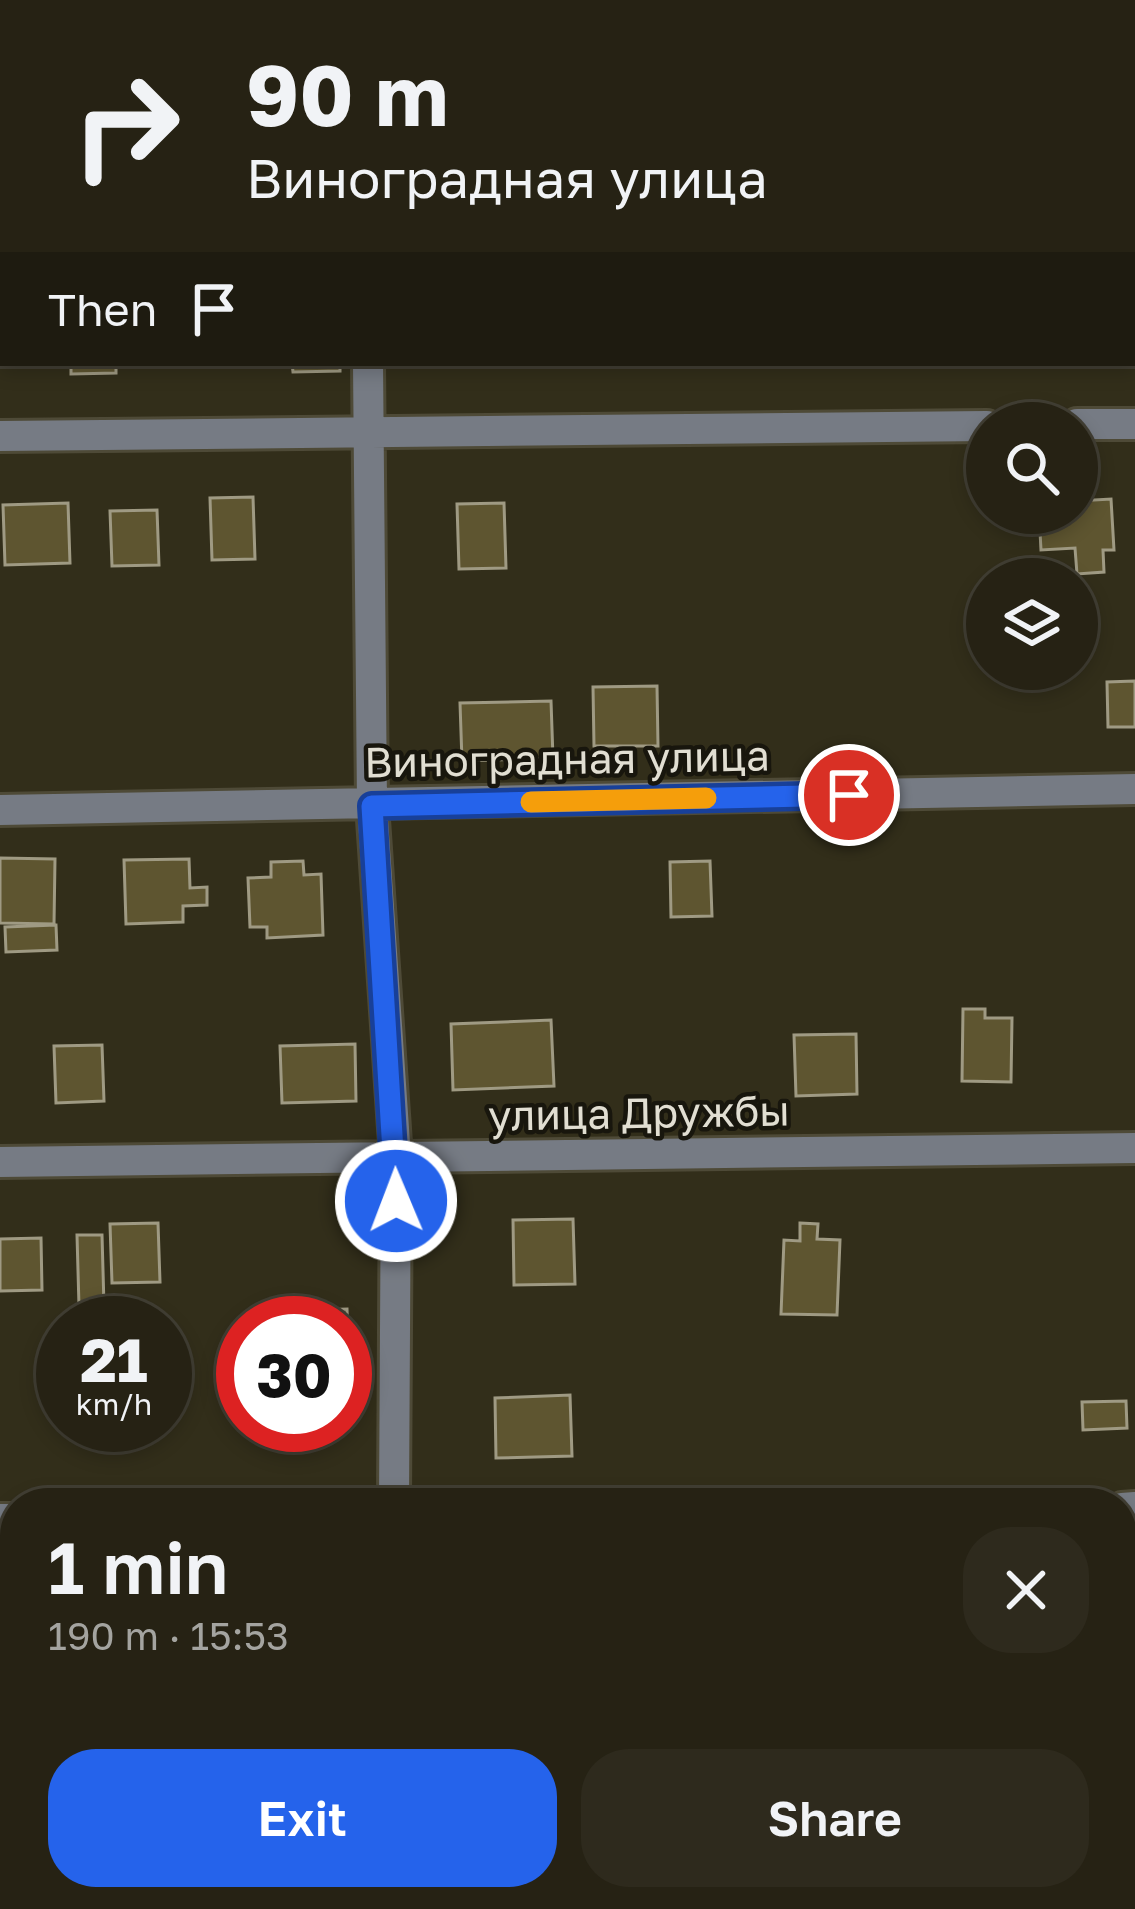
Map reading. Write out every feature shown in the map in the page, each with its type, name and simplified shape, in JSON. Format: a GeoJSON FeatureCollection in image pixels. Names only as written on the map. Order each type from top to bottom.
{"type":"FeatureCollection","features":[{"type":"Feature","properties":{"kind":"street"},"geometry":{"type":"LineString","coordinates":[[368,366],[372,806],[396,1158],[394,1488]]}},
{"type":"Feature","properties":{"kind":"street"},"geometry":{"type":"LineString","coordinates":[[1098,424],[1135,424]]}},
{"type":"Feature","properties":{"kind":"street"},"geometry":{"type":"LineString","coordinates":[[0,436],[966,425]]}},
{"type":"Feature","properties":{"kind":"street","name":"Виноградная улица"},"geometry":{"type":"LineString","coordinates":[[0,810],[1135,789]]}},
{"type":"Feature","properties":{"kind":"street","name":"улица Дружбы"},"geometry":{"type":"LineString","coordinates":[[0,1162],[1135,1148]]}},
{"type":"Feature","properties":{"kind":"building"},"geometry":{"type":"Polygon","coordinates":[[[71,366],[116,366],[116,373],[71,374],[71,366]]]}},
{"type":"Feature","properties":{"kind":"building"},"geometry":{"type":"Polygon","coordinates":[[[292,366],[340,366],[340,371],[293,372],[292,366]]]}},
{"type":"Feature","properties":{"kind":"building"},"geometry":{"type":"Polygon","coordinates":[[[253,497],[255,559],[212,560],[210,498],[253,497]]]}},
{"type":"Feature","properties":{"kind":"building"},"geometry":{"type":"Polygon","coordinates":[[[1111,499],[1114,550],[1103,550],[1104,572],[1098,572],[1098,558],[1076,558],[1075,548],[1041,550],[1040,534],[1098,534],[1098,500],[1111,499]]]}},
{"type":"Feature","properties":{"kind":"building"},"geometry":{"type":"Polygon","coordinates":[[[68,503],[70,563],[5,565],[3,505],[68,503]]]}},
{"type":"Feature","properties":{"kind":"building"},"geometry":{"type":"Polygon","coordinates":[[[504,503],[506,568],[459,569],[457,504],[504,503]]]}},
{"type":"Feature","properties":{"kind":"building"},"geometry":{"type":"Polygon","coordinates":[[[157,510],[159,565],[112,566],[110,511],[157,510]]]}},
{"type":"Feature","properties":{"kind":"building"},"geometry":{"type":"Polygon","coordinates":[[[1135,681],[1135,727],[1108,727],[1107,682],[1135,681]]]}},
{"type":"Feature","properties":{"kind":"building"},"geometry":{"type":"Polygon","coordinates":[[[657,686],[658,746],[594,746],[593,687],[657,686]]]}},
{"type":"Feature","properties":{"kind":"building"},"geometry":{"type":"Polygon","coordinates":[[[551,701],[553,758],[462,761],[460,703],[551,701]]]}},
{"type":"Feature","properties":{"kind":"building"},"geometry":{"type":"Polygon","coordinates":[[[0,858],[55,859],[54,924],[0,923],[0,858]]]}},
{"type":"Feature","properties":{"kind":"building"},"geometry":{"type":"Polygon","coordinates":[[[189,859],[190,888],[207,887],[207,905],[183,906],[183,922],[126,924],[124,860],[189,859]]]}},
{"type":"Feature","properties":{"kind":"building"},"geometry":{"type":"Polygon","coordinates":[[[303,861],[304,875],[321,874],[323,935],[267,938],[267,927],[250,927],[248,878],[271,877],[271,862],[303,861]]]}},
{"type":"Feature","properties":{"kind":"building"},"geometry":{"type":"Polygon","coordinates":[[[710,861],[712,916],[671,917],[670,862],[710,861]]]}},
{"type":"Feature","properties":{"kind":"building"},"geometry":{"type":"Polygon","coordinates":[[[56,925],[57,950],[6,952],[5,927],[56,925]]]}},
{"type":"Feature","properties":{"kind":"building"},"geometry":{"type":"Polygon","coordinates":[[[963,1009],[985,1009],[985,1018],[1012,1018],[1011,1082],[962,1081],[963,1009]]]}},
{"type":"Feature","properties":{"kind":"building"},"geometry":{"type":"Polygon","coordinates":[[[551,1020],[554,1086],[453,1090],[451,1024],[551,1020]]]}},
{"type":"Feature","properties":{"kind":"building"},"geometry":{"type":"Polygon","coordinates":[[[856,1034],[857,1094],[796,1096],[794,1035],[856,1034]]]}},
{"type":"Feature","properties":{"kind":"building"},"geometry":{"type":"Polygon","coordinates":[[[355,1044],[356,1101],[282,1103],[280,1046],[355,1044]]]}},
{"type":"Feature","properties":{"kind":"building"},"geometry":{"type":"Polygon","coordinates":[[[102,1045],[104,1101],[56,1103],[54,1046],[102,1045]]]}},
{"type":"Feature","properties":{"kind":"building"},"geometry":{"type":"Polygon","coordinates":[[[573,1219],[575,1284],[514,1285],[513,1220],[573,1219]]]}},
{"type":"Feature","properties":{"kind":"building"},"geometry":{"type":"Polygon","coordinates":[[[158,1223],[160,1282],[112,1283],[110,1224],[158,1223]]]}},
{"type":"Feature","properties":{"kind":"building"},"geometry":{"type":"Polygon","coordinates":[[[800,1223],[818,1224],[817,1239],[840,1240],[837,1315],[781,1314],[784,1240],[800,1241],[800,1223]]]}},
{"type":"Feature","properties":{"kind":"building"},"geometry":{"type":"Polygon","coordinates":[[[77,1235],[102,1235],[104,1296],[79,1296],[77,1235]]]}},
{"type":"Feature","properties":{"kind":"building"},"geometry":{"type":"Polygon","coordinates":[[[41,1238],[42,1290],[0,1291],[0,1239],[41,1238]]]}},
{"type":"Feature","properties":{"kind":"building"},"geometry":{"type":"Polygon","coordinates":[[[570,1395],[572,1456],[496,1458],[495,1398],[570,1395]]]}},
{"type":"Feature","properties":{"kind":"building"},"geometry":{"type":"Polygon","coordinates":[[[1126,1401],[1127,1428],[1083,1430],[1082,1402],[1126,1401]]]}},
{"type":"Feature","properties":{"kind":"slow traffic"},"geometry":{"type":"LineString","coordinates":[[531,802],[706,798]]}},
{"type":"Feature","properties":{"kind":"route"},"geometry":{"type":"LineString","coordinates":[[396,1201],[372,806],[849,795]]}}]}
